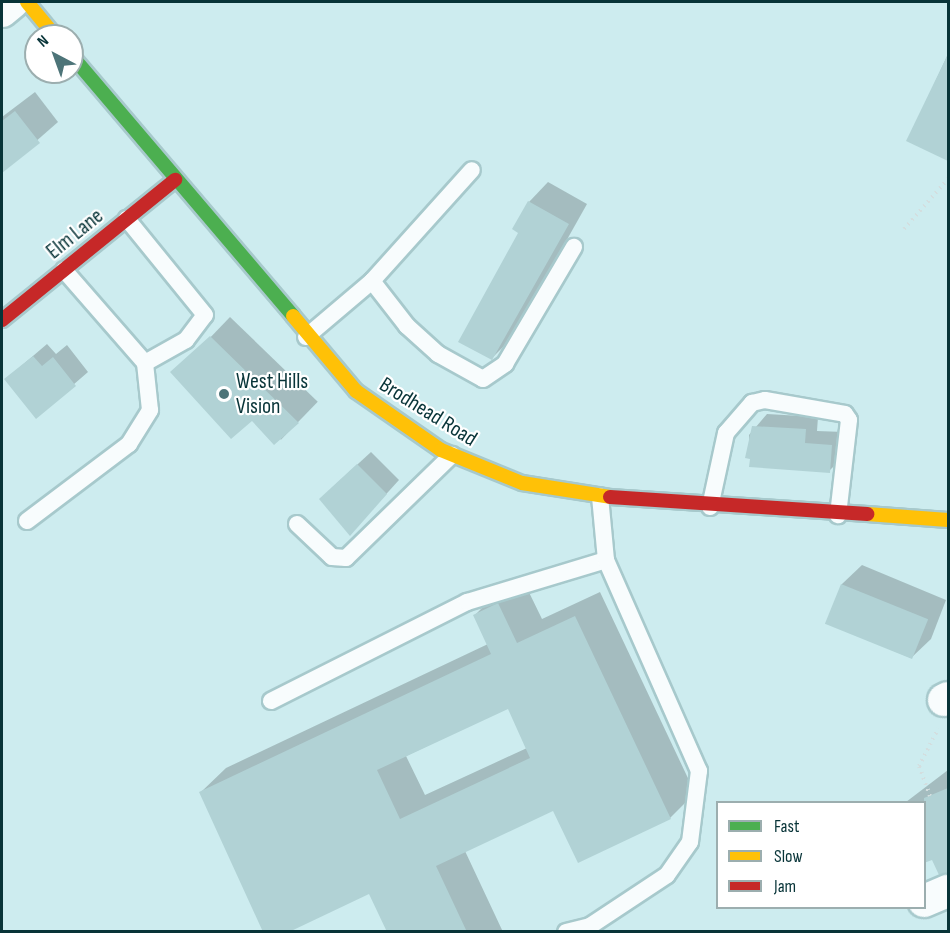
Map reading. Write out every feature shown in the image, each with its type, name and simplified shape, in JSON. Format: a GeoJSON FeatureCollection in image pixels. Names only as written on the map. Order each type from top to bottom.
{"type":"FeatureCollection","features":[{"type":"Feature","properties":{"kind":"main road"},"geometry":{"type":"LineString","coordinates":[[27,2],[45,24]]}},
{"type":"Feature","properties":{"kind":"main road","name":"Brodhead Road"},"geometry":{"type":"LineString","coordinates":[[84,70],[306,337],[356,391],[452,455],[522,483],[600,496],[710,507],[948,520]]}},
{"type":"Feature","properties":{"kind":"main road","name":"Elm Lane"},"geometry":{"type":"LineString","coordinates":[[2,320],[175,180]]}},
{"type":"Feature","properties":{"kind":"street"},"geometry":{"type":"LineString","coordinates":[[2,11],[14,2]]}},
{"type":"Feature","properties":{"kind":"street"},"geometry":{"type":"LineString","coordinates":[[926,900],[948,891]]}},
{"type":"Feature","properties":{"kind":"lane"},"geometry":{"type":"LineString","coordinates":[[306,337],[372,281],[472,170]]}},
{"type":"Feature","properties":{"kind":"lane"},"geometry":{"type":"LineString","coordinates":[[127,219],[206,315],[186,340],[145,363]]}},
{"type":"Feature","properties":{"kind":"lane"},"geometry":{"type":"LineString","coordinates":[[372,281],[407,326],[438,354],[483,379],[505,364],[574,247]]}},
{"type":"Feature","properties":{"kind":"lane"},"geometry":{"type":"LineString","coordinates":[[27,521],[129,444],[150,410],[145,363],[64,270]]}},
{"type":"Feature","properties":{"kind":"lane"},"geometry":{"type":"LineString","coordinates":[[710,507],[726,433],[752,403],[765,400],[845,414],[849,420],[838,515]]}},
{"type":"Feature","properties":{"kind":"lane"},"geometry":{"type":"LineString","coordinates":[[297,524],[332,557],[346,558],[452,455]]}},
{"type":"Feature","properties":{"kind":"lane"},"geometry":{"type":"LineString","coordinates":[[566,932],[590,926],[668,875],[690,843],[699,771],[606,560],[600,496]]}},
{"type":"Feature","properties":{"kind":"lane"},"geometry":{"type":"LineString","coordinates":[[271,701],[467,602],[606,560]]}},
{"type":"Feature","properties":{"kind":"path"},"geometry":{"type":"LineString","coordinates":[[904,229],[948,179]]}},
{"type":"Feature","properties":{"kind":"path"},"geometry":{"type":"LineString","coordinates":[[930,796],[919,766],[945,705]]}},
{"type":"Feature","properties":{"kind":"building"},"geometry":{"type":"Polygon","coordinates":[[[948,54],[948,161],[906,141],[948,54]]]}},
{"type":"Feature","properties":{"kind":"building"},"geometry":{"type":"Polygon","coordinates":[[[15,111],[40,143],[2,173],[2,121],[15,111]]]}},
{"type":"Feature","properties":{"kind":"building"},"geometry":{"type":"Polygon","coordinates":[[[528,201],[569,224],[492,360],[458,342],[518,233],[512,229],[528,201]]]}},
{"type":"Feature","properties":{"kind":"building"},"geometry":{"type":"Polygon","coordinates":[[[210,336],[299,423],[274,445],[252,421],[231,439],[170,372],[210,336]]]}},
{"type":"Feature","properties":{"kind":"building"},"geometry":{"type":"Polygon","coordinates":[[[33,356],[42,366],[53,357],[76,386],[36,419],[4,379],[33,356]]]}},
{"type":"Feature","properties":{"kind":"building"},"geometry":{"type":"Polygon","coordinates":[[[752,426],[806,429],[805,443],[832,445],[830,473],[749,467],[750,459],[745,458],[752,426]]]}},
{"type":"Feature","properties":{"kind":"building"},"geometry":{"type":"Polygon","coordinates":[[[357,464],[387,494],[350,536],[319,499],[357,464]]]}},
{"type":"Feature","properties":{"kind":"building"},"geometry":{"type":"Polygon","coordinates":[[[841,584],[928,619],[912,659],[825,624],[841,584]]]}},
{"type":"Feature","properties":{"kind":"building"},"geometry":{"type":"Polygon","coordinates":[[[498,603],[517,643],[575,616],[671,819],[578,863],[553,811],[436,866],[467,932],[387,932],[369,894],[289,932],[263,932],[199,792],[491,654],[473,615],[498,603]],[[508,709],[377,770],[400,819],[530,758],[508,709]]]}},
{"type":"Feature","properties":{"kind":"building"},"geometry":{"type":"Polygon","coordinates":[[[948,788],[948,873],[939,875],[932,860],[926,862],[926,801],[924,798],[948,788]]]}},
{"type":"Feature","properties":{"kind":"traffic: fast"},"geometry":{"type":"LineString","coordinates":[[84,70],[293,316]]}},
{"type":"Feature","properties":{"kind":"traffic: slow"},"geometry":{"type":"LineString","coordinates":[[27,2],[45,24]]}},
{"type":"Feature","properties":{"kind":"traffic: slow"},"geometry":{"type":"LineString","coordinates":[[293,316],[356,391],[441,450],[522,483],[610,497]]}},
{"type":"Feature","properties":{"kind":"traffic: slow"},"geometry":{"type":"LineString","coordinates":[[867,514],[948,520]]}},
{"type":"Feature","properties":{"kind":"traffic: jam"},"geometry":{"type":"LineString","coordinates":[[2,320],[175,180]]}},
{"type":"Feature","properties":{"kind":"traffic: jam"},"geometry":{"type":"LineString","coordinates":[[610,497],[867,514]]}},
{"type":"Feature","properties":{"kind":"place","name":"West Hills Vision"},"geometry":{"type":"Point","coordinates":[224,394]}}]}
